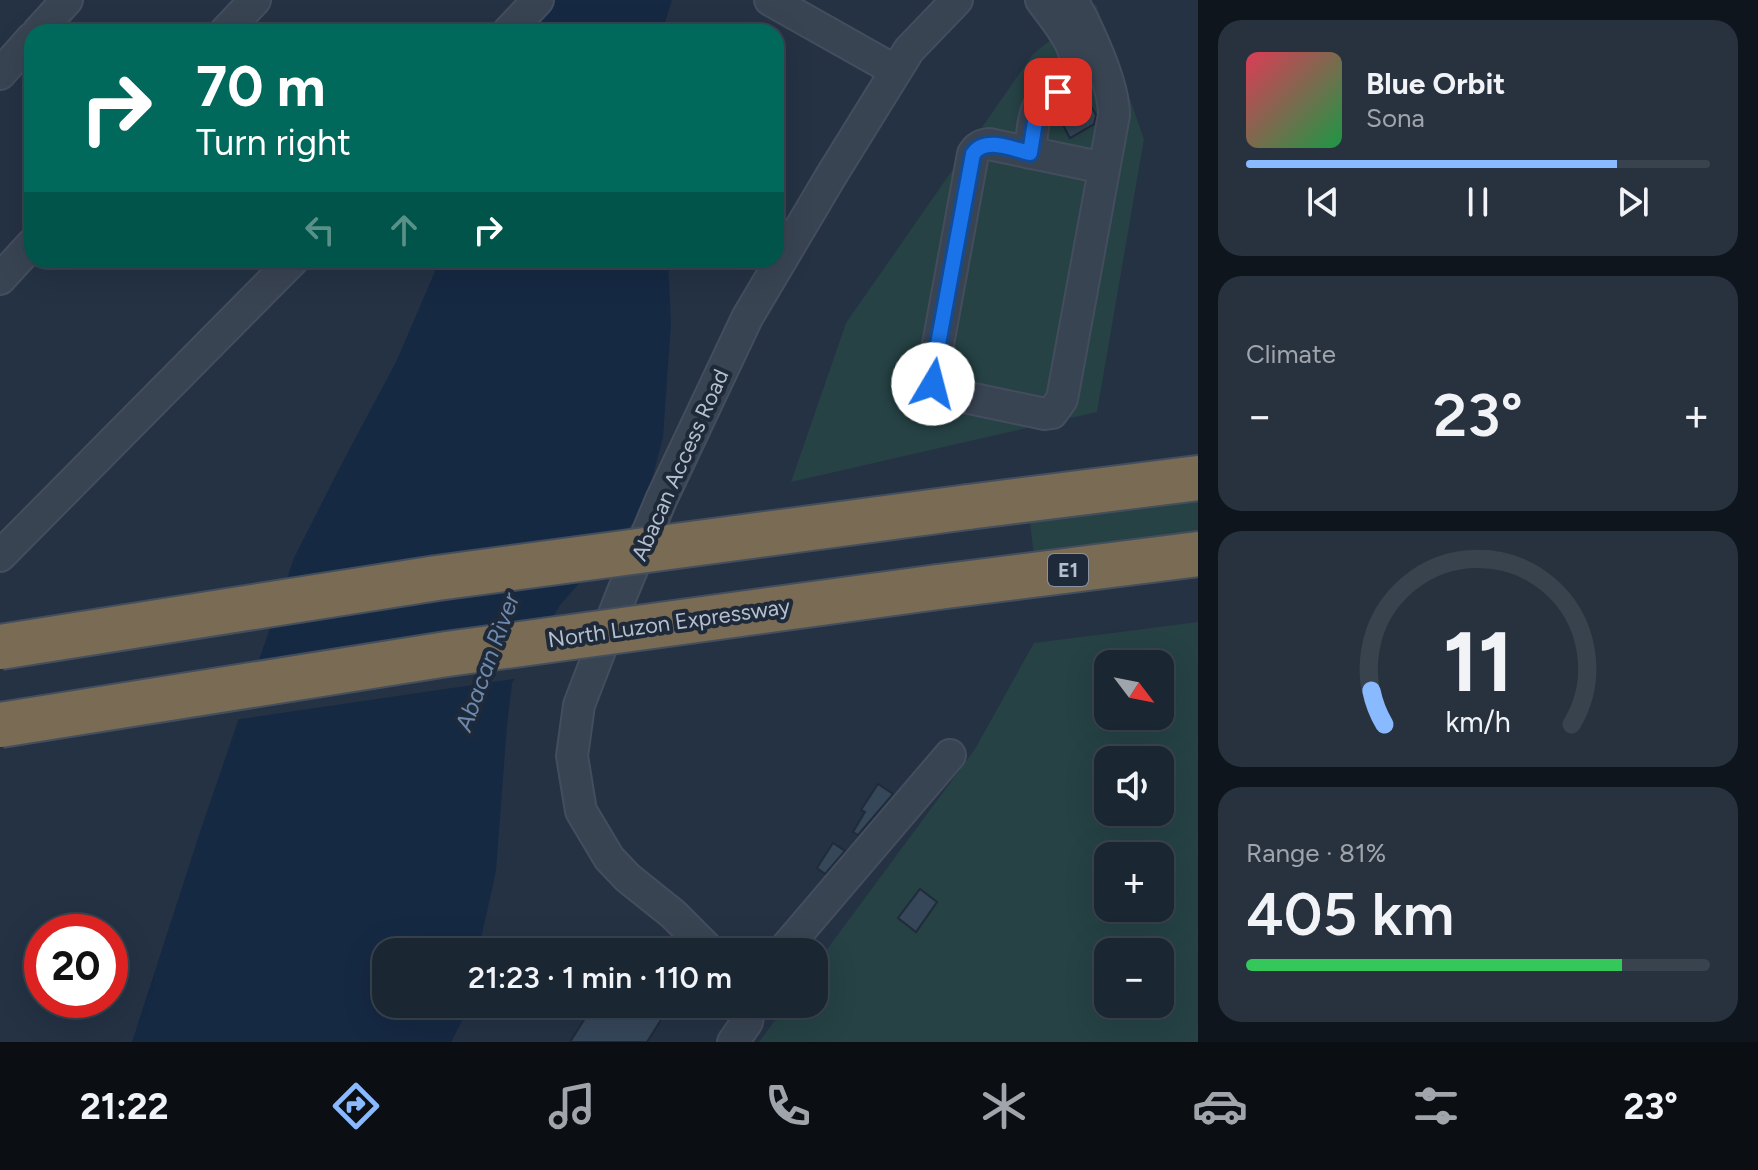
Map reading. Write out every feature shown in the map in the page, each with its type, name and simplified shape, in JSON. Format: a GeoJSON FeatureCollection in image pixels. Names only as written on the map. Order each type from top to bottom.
{"type":"FeatureCollection","features":[{"type":"Feature","properties":{"kind":"highway"},"geometry":{"type":"LineString","coordinates":[[0,647],[437,578],[1198,478]]}},
{"type":"Feature","properties":{"kind":"highway","name":"North Luzon Expressway"},"geometry":{"type":"LineString","coordinates":[[0,725],[447,654],[1198,554]]}},
{"type":"Feature","properties":{"kind":"street"},"geometry":{"type":"LineString","coordinates":[[45,24],[67,0]]}},
{"type":"Feature","properties":{"kind":"street"},"geometry":{"type":"LineString","coordinates":[[232,24],[255,0]]}},
{"type":"Feature","properties":{"kind":"street"},"geometry":{"type":"LineString","coordinates":[[516,24],[538,0]]}},
{"type":"Feature","properties":{"kind":"street"},"geometry":{"type":"LineString","coordinates":[[770,0],[896,71]]}},
{"type":"Feature","properties":{"kind":"street","name":"Abacan Access Road"},"geometry":{"type":"LineString","coordinates":[[784,255],[909,50],[957,0]]}},
{"type":"Feature","properties":{"kind":"street"},"geometry":{"type":"LineString","coordinates":[[1030,153],[1037,109],[1042,101],[1065,87],[1072,78],[1076,58],[1073,47],[1041,0]]}},
{"type":"Feature","properties":{"kind":"street"},"geometry":{"type":"LineString","coordinates":[[1072,0],[1107,80],[1114,115],[1062,399],[1052,413],[1045,414],[936,391],[932,377],[973,154],[980,145],[989,144],[1104,168]]}},
{"type":"Feature","properties":{"kind":"street"},"geometry":{"type":"LineString","coordinates":[[0,74],[24,47]]}},
{"type":"Feature","properties":{"kind":"street"},"geometry":{"type":"LineString","coordinates":[[0,279],[24,253]]}},
{"type":"Feature","properties":{"kind":"street"},"geometry":{"type":"LineString","coordinates":[[0,556],[285,268]]}},
{"type":"Feature","properties":{"kind":"street","name":"Abacan Access Road"},"geometry":{"type":"LineString","coordinates":[[697,938],[609,858],[581,811],[572,756],[579,705],[661,500],[747,318],[777,268]]}},
{"type":"Feature","properties":{"kind":"street"},"geometry":{"type":"LineString","coordinates":[[794,938],[950,755]]}},
{"type":"Feature","properties":{"kind":"street"},"geometry":{"type":"LineString","coordinates":[[733,1042],[748,1018]]}},
{"type":"Feature","properties":{"kind":"green space"},"geometry":{"type":"Polygon","coordinates":[[[1096,4],[1144,139],[1097,412],[791,482],[846,323],[1033,54],[1096,4]]]}},
{"type":"Feature","properties":{"kind":"green space"},"geometry":{"type":"Polygon","coordinates":[[[1198,493],[1198,536],[1034,557],[1029,514],[1198,493]]]}},
{"type":"Feature","properties":{"kind":"green space"},"geometry":{"type":"Polygon","coordinates":[[[1198,622],[1198,1042],[759,1042],[777,1018],[828,1018],[828,948],[975,749],[1034,643],[1198,622]]]}},
{"type":"Feature","properties":{"kind":"water"},"geometry":{"type":"Polygon","coordinates":[[[551,0],[672,0],[664,24],[536,24],[551,0]]]}},
{"type":"Feature","properties":{"kind":"water","name":"Abacan River"},"geometry":{"type":"Polygon","coordinates":[[[437,268],[668,268],[671,323],[663,437],[644,510],[560,605],[512,683],[496,871],[481,938],[372,938],[372,1018],[463,1018],[451,1042],[132,1042],[294,558],[396,362],[437,268]]]}},
{"type":"Feature","properties":{"kind":"pier"},"geometry":{"type":"Polygon","coordinates":[[[551,628],[520,678],[234,720],[251,672],[551,628]]]}},
{"type":"Feature","properties":{"kind":"building"},"geometry":{"type":"Polygon","coordinates":[[[1085,95],[1096,115],[1094,124],[1070,138],[1057,114],[1085,95]]]}},
{"type":"Feature","properties":{"kind":"building"},"geometry":{"type":"Polygon","coordinates":[[[878,784],[893,794],[858,835],[853,832],[865,812],[861,810],[878,784]]]}},
{"type":"Feature","properties":{"kind":"building"},"geometry":{"type":"Polygon","coordinates":[[[833,843],[845,851],[825,874],[817,868],[833,843]]]}},
{"type":"Feature","properties":{"kind":"building"},"geometry":{"type":"Polygon","coordinates":[[[920,889],[937,902],[916,932],[898,918],[920,889]]]}},
{"type":"Feature","properties":{"kind":"building"},"geometry":{"type":"Polygon","coordinates":[[[585,1018],[662,1018],[647,1042],[570,1042],[585,1018]]]}},
{"type":"Feature","properties":{"kind":"route"},"geometry":{"type":"LineString","coordinates":[[933,384],[975,149],[989,144],[1030,153],[1037,109],[1042,101],[1058,92]]}}]}
